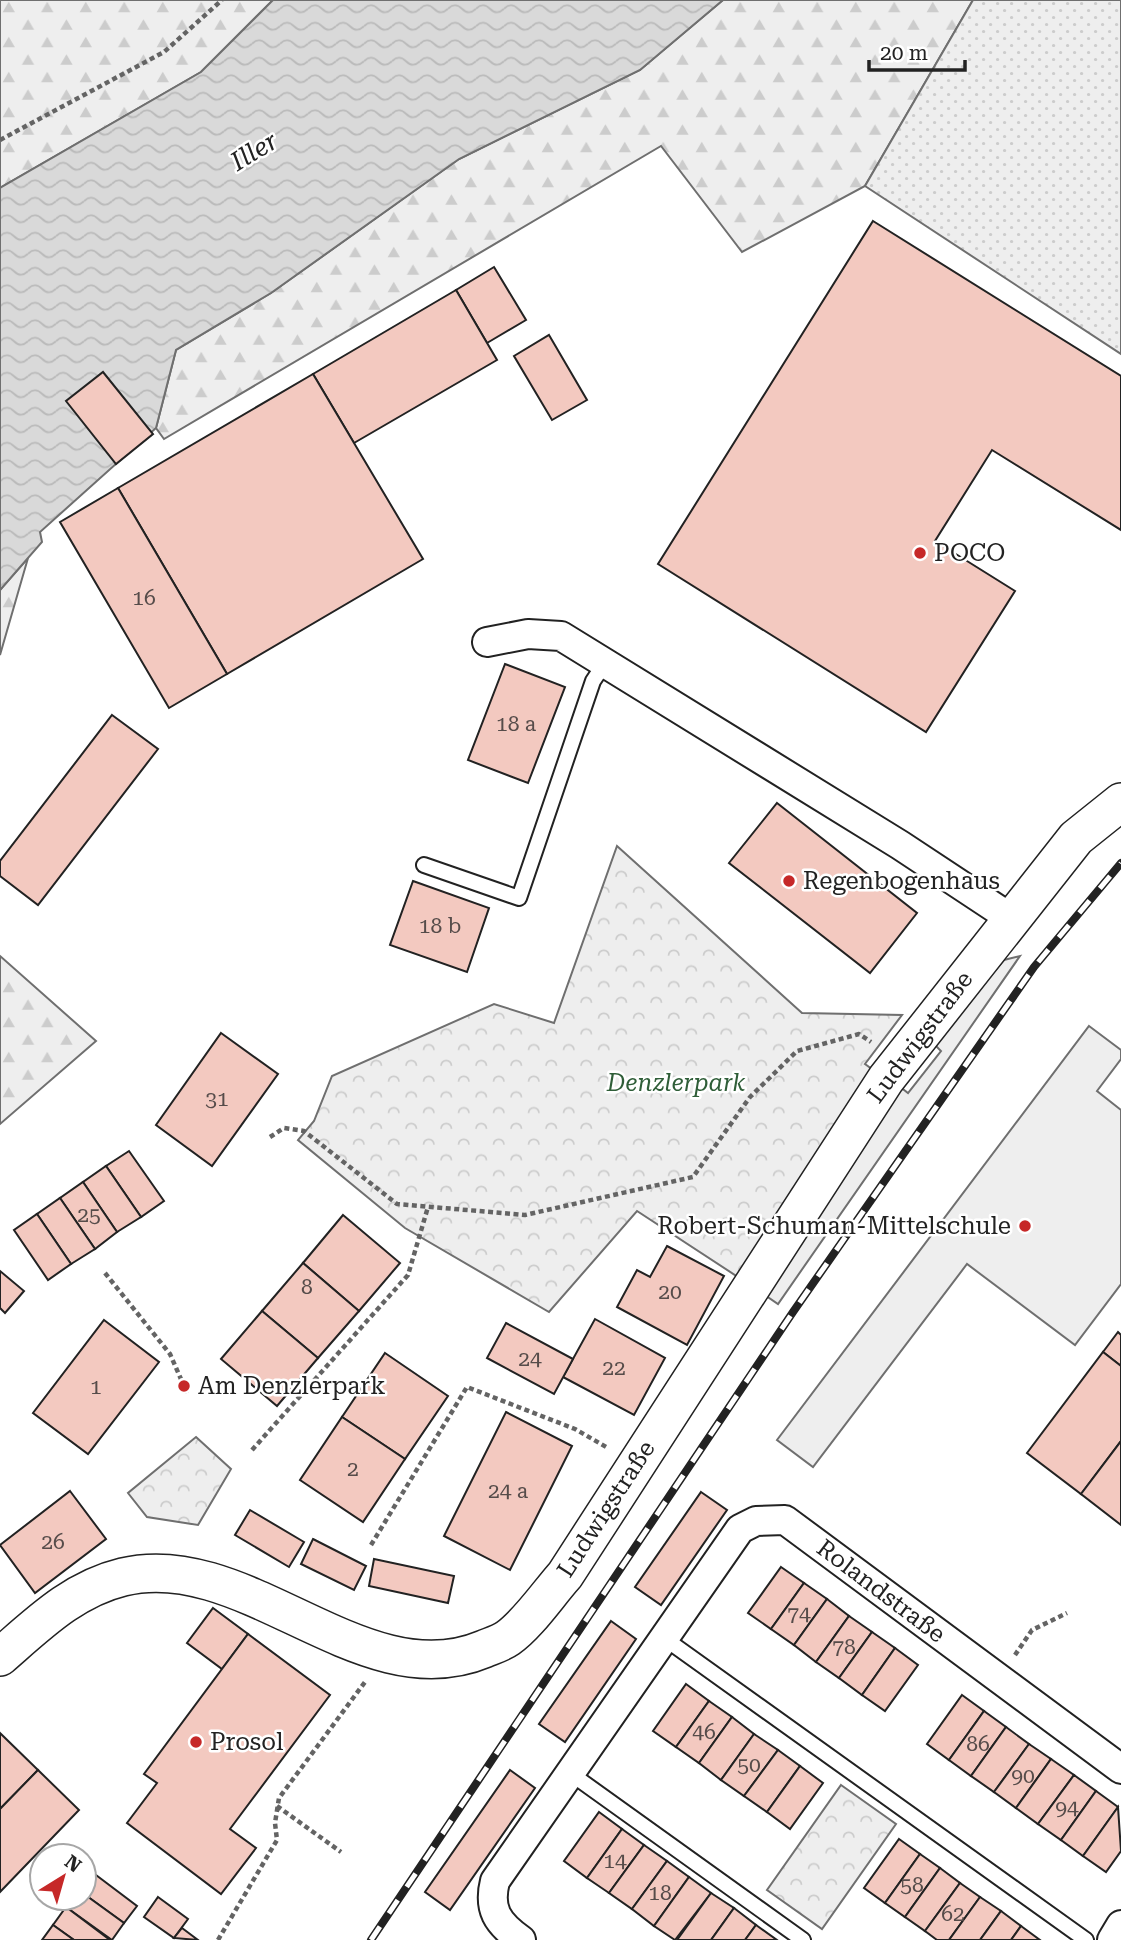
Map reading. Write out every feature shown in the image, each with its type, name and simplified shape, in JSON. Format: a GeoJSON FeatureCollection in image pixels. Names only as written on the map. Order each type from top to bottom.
{"type":"FeatureCollection","features":[{"type":"Feature","properties":{"kind":"street"},"geometry":{"type":"LineString","coordinates":[[487,642],[528,634],[561,636],[1012,919]]}},
{"type":"Feature","properties":{"kind":"street","name":"Ludwigstraße"},"geometry":{"type":"LineString","coordinates":[[0,1657],[76,1594],[124,1577],[157,1572],[199,1577],[386,1653],[428,1660],[463,1658],[508,1639],[565,1575],[899,1063],[1076,838],[1121,802]]}},
{"type":"Feature","properties":{"kind":"street","name":"Rolandstraße"},"geometry":{"type":"LineString","coordinates":[[521,1940],[498,1917],[490,1901],[495,1881],[740,1529],[756,1521],[785,1520],[1121,1769]]}},
{"type":"Feature","properties":{"kind":"street"},"geometry":{"type":"LineString","coordinates":[[1112,1940],[1121,1925]]}},
{"type":"Feature","properties":{"kind":"lane"},"geometry":{"type":"LineString","coordinates":[[424,865],[519,898],[593,681],[605,663]]}},
{"type":"Feature","properties":{"kind":"lane"},"geometry":{"type":"LineString","coordinates":[[664,1638],[1086,1940]]}},
{"type":"Feature","properties":{"kind":"lane"},"geometry":{"type":"LineString","coordinates":[[570,1773],[803,1940]]}},
{"type":"Feature","properties":{"kind":"path"},"geometry":{"type":"LineString","coordinates":[[0,140],[164,52],[222,0]]}},
{"type":"Feature","properties":{"kind":"path"},"geometry":{"type":"LineString","coordinates":[[270,1137],[284,1128],[304,1131],[397,1204],[525,1215],[693,1177],[750,1097],[797,1051],[859,1034],[899,1063]]}},
{"type":"Feature","properties":{"kind":"path"},"geometry":{"type":"LineString","coordinates":[[252,1450],[408,1275],[428,1207]]}},
{"type":"Feature","properties":{"kind":"path"},"geometry":{"type":"LineString","coordinates":[[105,1273],[170,1354],[187,1393]]}},
{"type":"Feature","properties":{"kind":"path"},"geometry":{"type":"LineString","coordinates":[[371,1545],[467,1387],[500,1397],[575,1429],[636,1465]]}},
{"type":"Feature","properties":{"kind":"path"},"geometry":{"type":"LineString","coordinates":[[998,1678],[1032,1630],[1067,1613]]}},
{"type":"Feature","properties":{"kind":"path"},"geometry":{"type":"LineString","coordinates":[[218,1940],[277,1840],[276,1805],[386,1653]]}},
{"type":"Feature","properties":{"kind":"path"},"geometry":{"type":"LineString","coordinates":[[276,1805],[341,1852]]}},
{"type":"Feature","properties":{"kind":"green space"},"geometry":{"type":"Polygon","coordinates":[[[0,0],[273,0],[201,72],[0,188],[0,0]]]}},
{"type":"Feature","properties":{"kind":"green space"},"geometry":{"type":"Polygon","coordinates":[[[723,0],[973,0],[865,186],[742,252],[661,146],[164,439],[156,428],[176,350],[271,293],[459,159],[640,70],[723,0]]]}},
{"type":"Feature","properties":{"kind":"green space"},"geometry":{"type":"Polygon","coordinates":[[[973,0],[1121,0],[1121,354],[865,186],[973,0]]]}},
{"type":"Feature","properties":{"kind":"green space"},"geometry":{"type":"Polygon","coordinates":[[[28,558],[0,655],[0,590],[28,558]]]}},
{"type":"Feature","properties":{"kind":"green space","name":"Denzlerpark"},"geometry":{"type":"Polygon","coordinates":[[[617,846],[802,1013],[902,1015],[865,1064],[876,1072],[741,1279],[637,1211],[549,1312],[405,1228],[298,1140],[314,1121],[332,1076],[494,1004],[554,1023],[617,846]]]}},
{"type":"Feature","properties":{"kind":"green space"},"geometry":{"type":"Polygon","coordinates":[[[0,956],[96,1041],[0,1124],[0,956]]]}},
{"type":"Feature","properties":{"kind":"green space"},"geometry":{"type":"Polygon","coordinates":[[[1020,956],[778,1304],[762,1293],[899,1086],[908,1093],[941,1051],[933,1043],[1004,960],[1020,956]]]}},
{"type":"Feature","properties":{"kind":"green space"},"geometry":{"type":"Polygon","coordinates":[[[1089,1026],[1121,1050],[1121,1059],[1097,1091],[1121,1110],[1121,1284],[1075,1345],[967,1264],[813,1467],[777,1440],[1089,1026]]]}},
{"type":"Feature","properties":{"kind":"green space"},"geometry":{"type":"Polygon","coordinates":[[[196,1437],[231,1469],[198,1525],[147,1517],[128,1493],[196,1437]]]}},
{"type":"Feature","properties":{"kind":"green space"},"geometry":{"type":"Polygon","coordinates":[[[841,1785],[896,1824],[822,1929],[767,1890],[841,1785]]]}},
{"type":"Feature","properties":{"kind":"water","name":"Iller"},"geometry":{"type":"Polygon","coordinates":[[[273,0],[723,0],[640,70],[459,159],[271,293],[176,350],[156,428],[40,532],[42,542],[0,590],[0,188],[201,72],[273,0]]]}},
{"type":"Feature","properties":{"kind":"building"},"geometry":{"type":"Polygon","coordinates":[[[873,221],[1121,376],[1121,530],[992,450],[935,541],[1015,591],[926,732],[658,564],[873,221]]]}},
{"type":"Feature","properties":{"kind":"building"},"geometry":{"type":"Polygon","coordinates":[[[494,267],[526,320],[487,343],[456,290],[494,267]]]}},
{"type":"Feature","properties":{"kind":"building"},"geometry":{"type":"Polygon","coordinates":[[[456,290],[497,360],[354,443],[313,374],[456,290]]]}},
{"type":"Feature","properties":{"kind":"building"},"geometry":{"type":"Polygon","coordinates":[[[549,335],[587,400],[552,420],[514,356],[549,335]]]}},
{"type":"Feature","properties":{"kind":"building"},"geometry":{"type":"Polygon","coordinates":[[[103,372],[153,434],[116,464],[66,401],[103,372]]]}},
{"type":"Feature","properties":{"kind":"building"},"geometry":{"type":"Polygon","coordinates":[[[313,374],[423,559],[227,674],[118,488],[313,374]]]}},
{"type":"Feature","properties":{"kind":"building"},"geometry":{"type":"Polygon","coordinates":[[[118,488],[227,674],[169,708],[60,522],[118,488]]]}},
{"type":"Feature","properties":{"kind":"building"},"geometry":{"type":"Polygon","coordinates":[[[505,664],[565,687],[528,783],[468,760],[505,664]]]}},
{"type":"Feature","properties":{"kind":"building"},"geometry":{"type":"Polygon","coordinates":[[[112,715],[158,749],[38,905],[0,876],[0,861],[112,715]]]}},
{"type":"Feature","properties":{"kind":"building"},"geometry":{"type":"Polygon","coordinates":[[[777,803],[917,913],[870,973],[729,863],[777,803]]]}},
{"type":"Feature","properties":{"kind":"building"},"geometry":{"type":"Polygon","coordinates":[[[413,881],[489,908],[467,972],[390,945],[413,881]]]}},
{"type":"Feature","properties":{"kind":"building"},"geometry":{"type":"Polygon","coordinates":[[[221,1033],[278,1074],[212,1166],[156,1125],[221,1033]]]}},
{"type":"Feature","properties":{"kind":"building"},"geometry":{"type":"Polygon","coordinates":[[[129,1151],[164,1201],[141,1217],[106,1166],[129,1151]]]}},
{"type":"Feature","properties":{"kind":"building"},"geometry":{"type":"Polygon","coordinates":[[[106,1166],[141,1217],[117,1232],[83,1182],[106,1166]]]}},
{"type":"Feature","properties":{"kind":"building"},"geometry":{"type":"Polygon","coordinates":[[[83,1182],[117,1232],[95,1249],[60,1198],[83,1182]]]}},
{"type":"Feature","properties":{"kind":"building"},"geometry":{"type":"Polygon","coordinates":[[[60,1198],[95,1249],[71,1264],[37,1214],[60,1198]]]}},
{"type":"Feature","properties":{"kind":"building"},"geometry":{"type":"Polygon","coordinates":[[[37,1214],[71,1264],[48,1280],[14,1230],[37,1214]]]}},
{"type":"Feature","properties":{"kind":"building"},"geometry":{"type":"Polygon","coordinates":[[[343,1215],[400,1263],[359,1311],[303,1263],[343,1215]]]}},
{"type":"Feature","properties":{"kind":"building"},"geometry":{"type":"Polygon","coordinates":[[[667,1246],[724,1276],[687,1345],[617,1307],[637,1270],[650,1277],[667,1246]]]}},
{"type":"Feature","properties":{"kind":"building"},"geometry":{"type":"Polygon","coordinates":[[[303,1263],[359,1311],[318,1358],[262,1311],[303,1263]]]}},
{"type":"Feature","properties":{"kind":"building"},"geometry":{"type":"Polygon","coordinates":[[[0,1271],[24,1291],[5,1313],[0,1308],[0,1271]]]}},
{"type":"Feature","properties":{"kind":"building"},"geometry":{"type":"Polygon","coordinates":[[[262,1311],[318,1358],[277,1406],[221,1359],[262,1311]]]}},
{"type":"Feature","properties":{"kind":"building"},"geometry":{"type":"Polygon","coordinates":[[[595,1319],[665,1358],[634,1415],[563,1377],[595,1319]]]}},
{"type":"Feature","properties":{"kind":"building"},"geometry":{"type":"Polygon","coordinates":[[[104,1320],[159,1362],[88,1454],[33,1413],[104,1320]]]}},
{"type":"Feature","properties":{"kind":"building"},"geometry":{"type":"Polygon","coordinates":[[[506,1323],[573,1359],[554,1394],[487,1358],[506,1323]]]}},
{"type":"Feature","properties":{"kind":"building"},"geometry":{"type":"Polygon","coordinates":[[[1118,1332],[1121,1335],[1121,1366],[1103,1352],[1118,1332]]]}},
{"type":"Feature","properties":{"kind":"building"},"geometry":{"type":"Polygon","coordinates":[[[1103,1352],[1121,1366],[1121,1441],[1081,1494],[1027,1453],[1103,1352]]]}},
{"type":"Feature","properties":{"kind":"building"},"geometry":{"type":"Polygon","coordinates":[[[385,1353],[448,1396],[405,1459],[342,1417],[385,1353]]]}},
{"type":"Feature","properties":{"kind":"building"},"geometry":{"type":"Polygon","coordinates":[[[506,1412],[572,1446],[510,1570],[444,1536],[506,1412]]]}},
{"type":"Feature","properties":{"kind":"building"},"geometry":{"type":"Polygon","coordinates":[[[342,1417],[405,1459],[363,1522],[300,1480],[342,1417]]]}},
{"type":"Feature","properties":{"kind":"building"},"geometry":{"type":"Polygon","coordinates":[[[1121,1441],[1121,1525],[1081,1494],[1121,1441]]]}},
{"type":"Feature","properties":{"kind":"building"},"geometry":{"type":"Polygon","coordinates":[[[70,1491],[106,1539],[35,1593],[0,1545],[70,1491]]]}},
{"type":"Feature","properties":{"kind":"building"},"geometry":{"type":"Polygon","coordinates":[[[701,1492],[727,1510],[661,1605],[635,1587],[701,1492]]]}},
{"type":"Feature","properties":{"kind":"building"},"geometry":{"type":"Polygon","coordinates":[[[250,1510],[304,1542],[289,1567],[235,1535],[250,1510]]]}},
{"type":"Feature","properties":{"kind":"building"},"geometry":{"type":"Polygon","coordinates":[[[313,1539],[366,1566],[354,1590],[301,1564],[313,1539]]]}},
{"type":"Feature","properties":{"kind":"building"},"geometry":{"type":"Polygon","coordinates":[[[374,1559],[454,1576],[448,1603],[369,1586],[374,1559]]]}},
{"type":"Feature","properties":{"kind":"building"},"geometry":{"type":"Polygon","coordinates":[[[781,1567],[804,1583],[771,1629],[748,1613],[781,1567]]]}},
{"type":"Feature","properties":{"kind":"building"},"geometry":{"type":"Polygon","coordinates":[[[804,1583],[827,1599],[794,1645],[771,1629],[804,1583]]]}},
{"type":"Feature","properties":{"kind":"building"},"geometry":{"type":"Polygon","coordinates":[[[827,1599],[849,1616],[816,1662],[794,1645],[827,1599]]]}},
{"type":"Feature","properties":{"kind":"building"},"geometry":{"type":"Polygon","coordinates":[[[213,1608],[248,1634],[222,1669],[187,1643],[213,1608]]]}},
{"type":"Feature","properties":{"kind":"building"},"geometry":{"type":"Polygon","coordinates":[[[849,1616],[872,1632],[839,1678],[816,1662],[849,1616]]]}},
{"type":"Feature","properties":{"kind":"building"},"geometry":{"type":"Polygon","coordinates":[[[611,1621],[636,1639],[565,1742],[539,1724],[611,1621]]]}},
{"type":"Feature","properties":{"kind":"building"},"geometry":{"type":"Polygon","coordinates":[[[872,1632],[895,1648],[862,1695],[839,1678],[872,1632]]]}},
{"type":"Feature","properties":{"kind":"building"},"geometry":{"type":"Polygon","coordinates":[[[248,1634],[330,1695],[230,1829],[256,1848],[221,1894],[127,1823],[157,1783],[144,1774],[248,1634]]]}},
{"type":"Feature","properties":{"kind":"building"},"geometry":{"type":"Polygon","coordinates":[[[895,1648],[918,1665],[885,1711],[862,1695],[895,1648]]]}},
{"type":"Feature","properties":{"kind":"building"},"geometry":{"type":"Polygon","coordinates":[[[686,1684],[709,1701],[676,1747],[653,1731],[686,1684]]]}},
{"type":"Feature","properties":{"kind":"building"},"geometry":{"type":"Polygon","coordinates":[[[962,1695],[984,1711],[949,1760],[927,1744],[962,1695]]]}},
{"type":"Feature","properties":{"kind":"building"},"geometry":{"type":"Polygon","coordinates":[[[709,1701],[732,1717],[699,1763],[676,1747],[709,1701]]]}},
{"type":"Feature","properties":{"kind":"building"},"geometry":{"type":"Polygon","coordinates":[[[984,1711],[1006,1727],[971,1776],[949,1760],[984,1711]]]}},
{"type":"Feature","properties":{"kind":"building"},"geometry":{"type":"Polygon","coordinates":[[[732,1717],[754,1734],[721,1780],[699,1763],[732,1717]]]}},
{"type":"Feature","properties":{"kind":"building"},"geometry":{"type":"Polygon","coordinates":[[[1006,1727],[1029,1744],[994,1792],[971,1776],[1006,1727]]]}},
{"type":"Feature","properties":{"kind":"building"},"geometry":{"type":"Polygon","coordinates":[[[0,1733],[38,1770],[0,1809],[0,1733]]]}},
{"type":"Feature","properties":{"kind":"building"},"geometry":{"type":"Polygon","coordinates":[[[754,1734],[778,1750],[744,1796],[721,1780],[754,1734]]]}},
{"type":"Feature","properties":{"kind":"building"},"geometry":{"type":"Polygon","coordinates":[[[1029,1744],[1051,1759],[1016,1808],[994,1792],[1029,1744]]]}},
{"type":"Feature","properties":{"kind":"building"},"geometry":{"type":"Polygon","coordinates":[[[778,1750],[800,1766],[767,1812],[744,1796],[778,1750]]]}},
{"type":"Feature","properties":{"kind":"building"},"geometry":{"type":"Polygon","coordinates":[[[1051,1759],[1074,1775],[1038,1824],[1016,1808],[1051,1759]]]}},
{"type":"Feature","properties":{"kind":"building"},"geometry":{"type":"Polygon","coordinates":[[[800,1766],[823,1783],[790,1829],[767,1812],[800,1766]]]}},
{"type":"Feature","properties":{"kind":"building"},"geometry":{"type":"Polygon","coordinates":[[[38,1770],[79,1810],[48,1842],[28,1842],[28,1863],[0,1892],[0,1809],[38,1770]]]}},
{"type":"Feature","properties":{"kind":"building"},"geometry":{"type":"Polygon","coordinates":[[[510,1770],[535,1788],[450,1910],[425,1892],[510,1770]]]}},
{"type":"Feature","properties":{"kind":"building"},"geometry":{"type":"Polygon","coordinates":[[[1074,1775],[1096,1791],[1061,1840],[1038,1824],[1074,1775]]]}},
{"type":"Feature","properties":{"kind":"building"},"geometry":{"type":"Polygon","coordinates":[[[1096,1791],[1118,1807],[1083,1856],[1061,1840],[1096,1791]]]}},
{"type":"Feature","properties":{"kind":"building"},"geometry":{"type":"Polygon","coordinates":[[[1118,1807],[1121,1851],[1106,1872],[1083,1856],[1118,1807]]]}},
{"type":"Feature","properties":{"kind":"building"},"geometry":{"type":"Polygon","coordinates":[[[599,1812],[622,1829],[587,1878],[564,1861],[599,1812]]]}},
{"type":"Feature","properties":{"kind":"building"},"geometry":{"type":"Polygon","coordinates":[[[622,1829],[644,1845],[609,1893],[587,1878],[622,1829]]]}},
{"type":"Feature","properties":{"kind":"building"},"geometry":{"type":"Polygon","coordinates":[[[899,1839],[920,1854],[885,1903],[864,1888],[899,1839]]]}},
{"type":"Feature","properties":{"kind":"building"},"geometry":{"type":"Polygon","coordinates":[[[644,1845],[667,1861],[632,1909],[609,1893],[644,1845]]]}},
{"type":"Feature","properties":{"kind":"building"},"geometry":{"type":"Polygon","coordinates":[[[920,1854],[940,1868],[905,1917],[885,1903],[920,1854]]]}},
{"type":"Feature","properties":{"kind":"building"},"geometry":{"type":"Polygon","coordinates":[[[667,1861],[689,1877],[654,1926],[632,1909],[667,1861]]]}},
{"type":"Feature","properties":{"kind":"building"},"geometry":{"type":"Polygon","coordinates":[[[940,1868],[960,1883],[925,1931],[905,1917],[940,1868]]]}},
{"type":"Feature","properties":{"kind":"building"},"geometry":{"type":"Polygon","coordinates":[[[98,1877],[137,1906],[124,1923],[98,1904],[98,1877]]]}},
{"type":"Feature","properties":{"kind":"building"},"geometry":{"type":"Polygon","coordinates":[[[689,1877],[711,1893],[675,1940],[654,1926],[689,1877]]]}},
{"type":"Feature","properties":{"kind":"building"},"geometry":{"type":"Polygon","coordinates":[[[960,1883],[980,1897],[949,1940],[937,1940],[925,1931],[960,1883]]]}},
{"type":"Feature","properties":{"kind":"building"},"geometry":{"type":"Polygon","coordinates":[[[711,1893],[734,1908],[711,1940],[677,1940],[711,1893]]]}},
{"type":"Feature","properties":{"kind":"building"},"geometry":{"type":"Polygon","coordinates":[[[158,1897],[188,1919],[174,1938],[144,1917],[158,1897]]]}},
{"type":"Feature","properties":{"kind":"building"},"geometry":{"type":"Polygon","coordinates":[[[980,1897],[1001,1911],[980,1940],[949,1940],[980,1897]]]}},
{"type":"Feature","properties":{"kind":"building"},"geometry":{"type":"Polygon","coordinates":[[[98,1904],[124,1923],[112,1940],[73,1912],[98,1912],[98,1904]]]}},
{"type":"Feature","properties":{"kind":"building"},"geometry":{"type":"Polygon","coordinates":[[[734,1908],[756,1925],[745,1940],[711,1940],[734,1908]]]}},
{"type":"Feature","properties":{"kind":"building"},"geometry":{"type":"Polygon","coordinates":[[[1001,1911],[1021,1926],[1011,1940],[980,1940],[1001,1911]]]}},
{"type":"Feature","properties":{"kind":"building"},"geometry":{"type":"Polygon","coordinates":[[[62,1912],[73,1912],[110,1940],[74,1940],[53,1925],[62,1912]]]}},
{"type":"Feature","properties":{"kind":"building"},"geometry":{"type":"Polygon","coordinates":[[[53,1925],[74,1940],[42,1940],[53,1925]]]}},
{"type":"Feature","properties":{"kind":"building"},"geometry":{"type":"Polygon","coordinates":[[[756,1925],[777,1940],[745,1940],[756,1925]]]}},
{"type":"Feature","properties":{"kind":"building"},"geometry":{"type":"Polygon","coordinates":[[[1021,1926],[1040,1940],[1011,1940],[1021,1926]]]}},
{"type":"Feature","properties":{"kind":"building"},"geometry":{"type":"Polygon","coordinates":[[[182,1928],[198,1940],[174,1938],[182,1928]]]}},
{"type":"Feature","properties":{"kind":"railway"},"geometry":{"type":"LineString","coordinates":[[371,1940],[793,1312],[1034,967],[1121,863]]}},
{"type":"Feature","properties":{"kind":"place","name":"POCO"},"geometry":{"type":"Point","coordinates":[920,553]}},
{"type":"Feature","properties":{"kind":"place","name":"Regenbogenhaus"},"geometry":{"type":"Point","coordinates":[789,881]}},
{"type":"Feature","properties":{"kind":"place","name":"Robert-Schuman-Mittelschule"},"geometry":{"type":"Point","coordinates":[1025,1226]}},
{"type":"Feature","properties":{"kind":"place","name":"Am Denzlerpark"},"geometry":{"type":"Point","coordinates":[184,1386]}},
{"type":"Feature","properties":{"kind":"place","name":"Prosol"},"geometry":{"type":"Point","coordinates":[196,1742]}}]}
